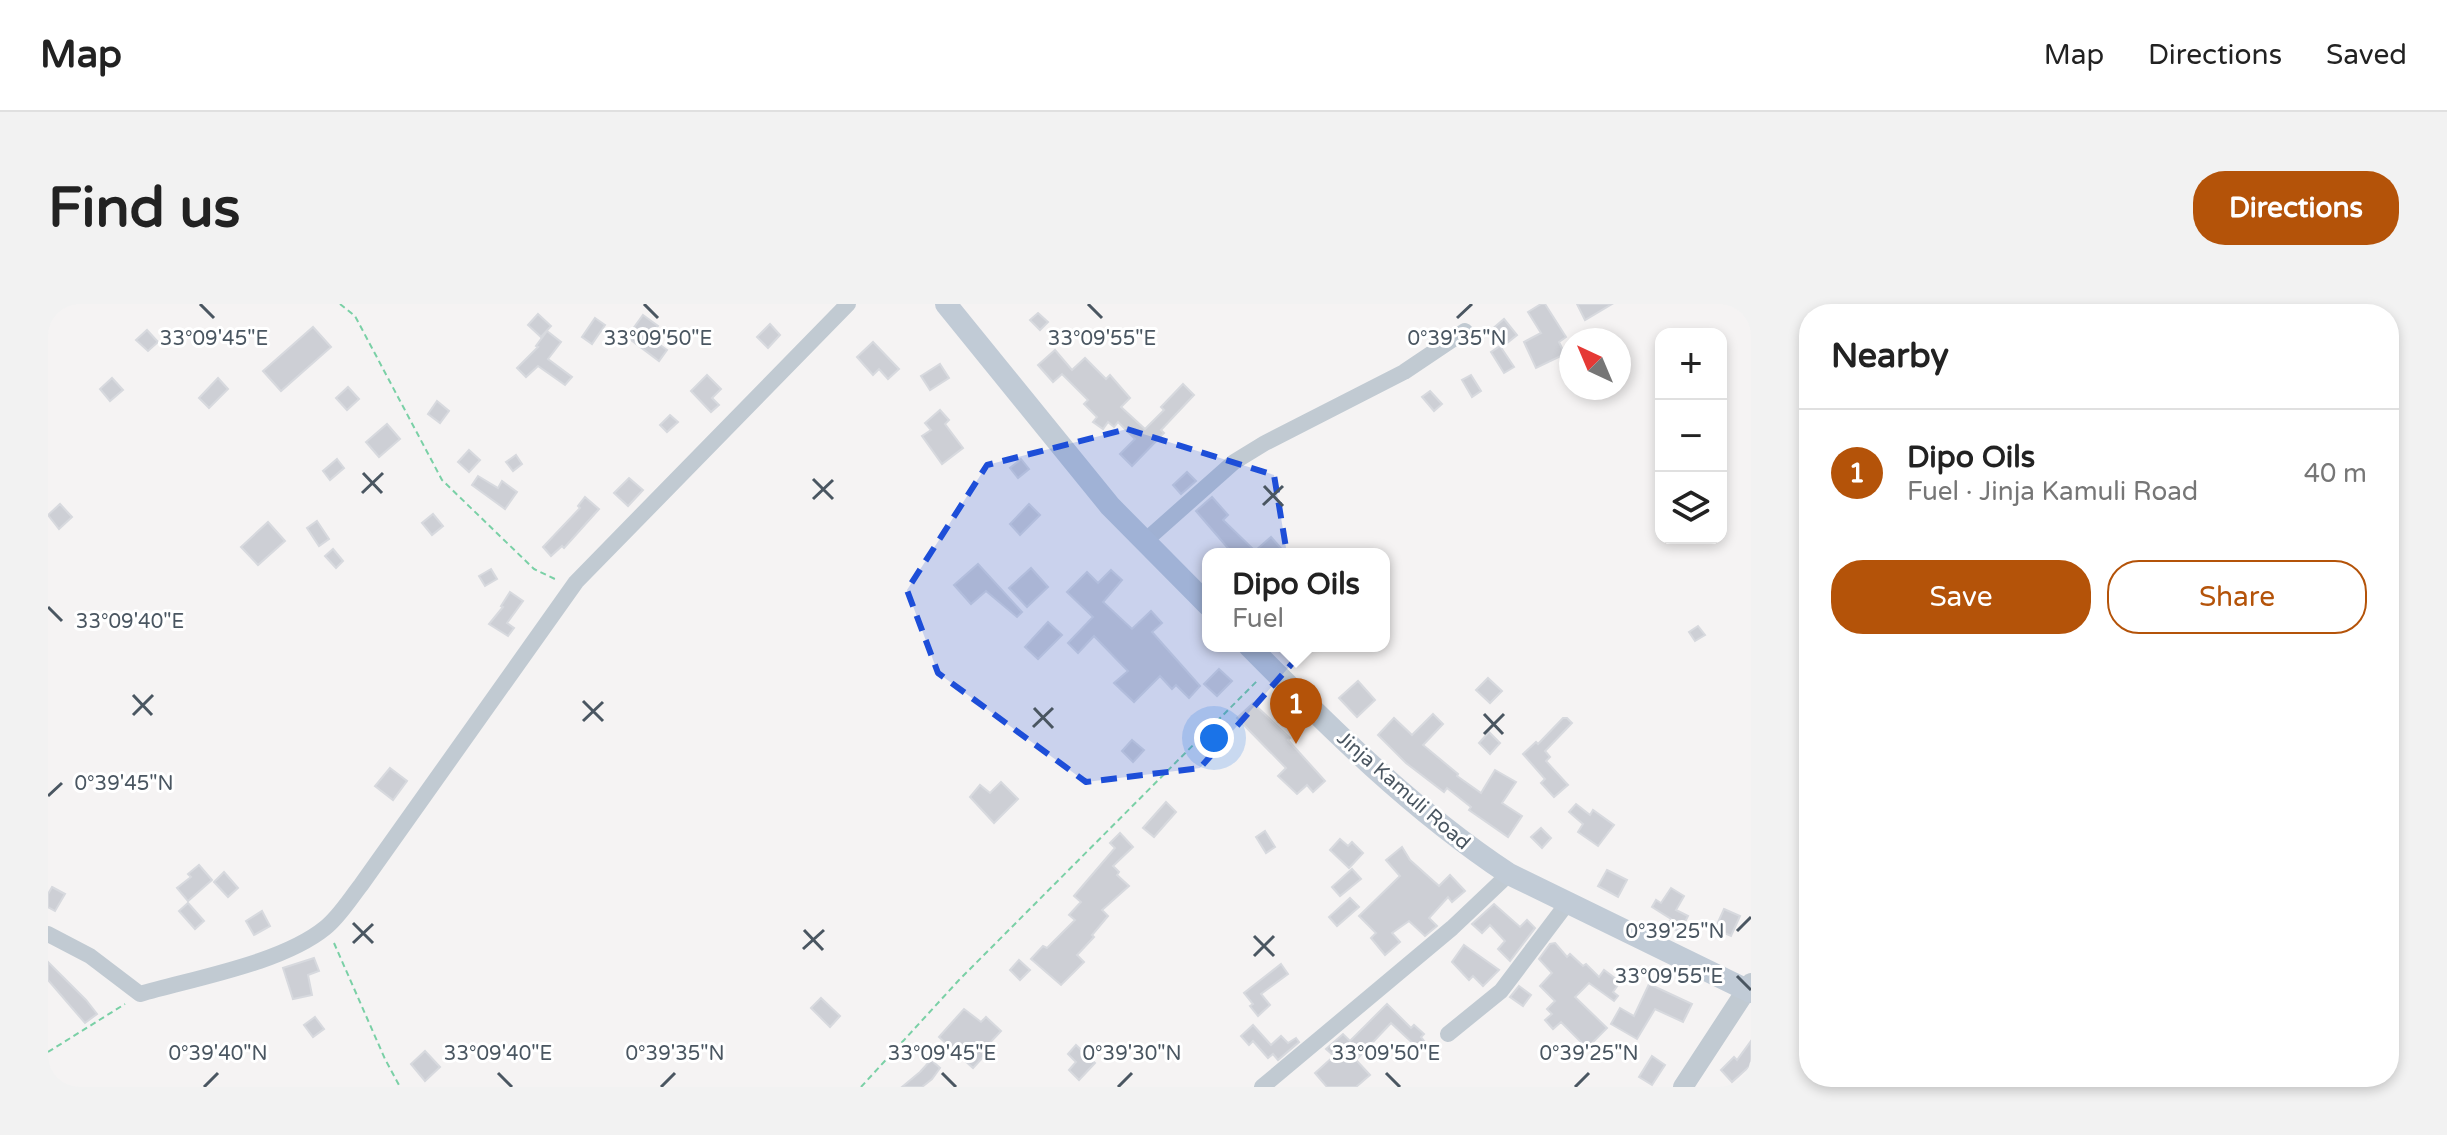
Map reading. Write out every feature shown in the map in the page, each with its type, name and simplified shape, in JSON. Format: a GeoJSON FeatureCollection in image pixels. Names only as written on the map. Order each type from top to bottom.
{"type":"FeatureCollection","features":[{"type":"Feature","properties":{"kind":"main road"},"geometry":{"type":"LineString","coordinates":[[946,304],[1101,495],[1202,599]]}},
{"type":"Feature","properties":{"kind":"main road","name":"Jinja Kamuli Road"},"geometry":{"type":"LineString","coordinates":[[1255,652],[1343,739],[1425,813],[1509,874],[1750,988]]}},
{"type":"Feature","properties":{"kind":"street"},"geometry":{"type":"LineString","coordinates":[[48,934],[90,956],[140,994],[244,965],[295,947],[327,927],[361,885],[576,582],[848,304]]}},
{"type":"Feature","properties":{"kind":"street"},"geometry":{"type":"LineString","coordinates":[[1145,541],[1234,462],[1404,372],[1465,331]]}},
{"type":"Feature","properties":{"kind":"street"},"geometry":{"type":"LineString","coordinates":[[1262,1087],[1452,928],[1509,874]]}},
{"type":"Feature","properties":{"kind":"street"},"geometry":{"type":"LineString","coordinates":[[1448,1034],[1501,991],[1569,901]]}},
{"type":"Feature","properties":{"kind":"street"},"geometry":{"type":"LineString","coordinates":[[1683,1087],[1750,988]]}},
{"type":"Feature","properties":{"kind":"path"},"geometry":{"type":"LineString","coordinates":[[340,304],[355,316],[442,480],[534,569],[552,580],[576,582]]}},
{"type":"Feature","properties":{"kind":"path"},"geometry":{"type":"LineString","coordinates":[[861,1087],[959,980],[1271,668]]}},
{"type":"Feature","properties":{"kind":"path"},"geometry":{"type":"LineString","coordinates":[[327,927],[400,1087]]}},
{"type":"Feature","properties":{"kind":"path"},"geometry":{"type":"LineString","coordinates":[[48,1052],[140,994]]}},
{"type":"Feature","properties":{"kind":"highlighted area"},"geometry":{"type":"Polygon","coordinates":[[[1127,429],[1274,475],[1303,651],[1200,768],[1086,782],[938,673],[907,590],[987,465],[1127,429]]]}},
{"type":"Feature","properties":{"kind":"building"},"geometry":{"type":"Polygon","coordinates":[[[1545,304],[1560,328],[1559,357],[1536,368],[1524,342],[1541,333],[1528,312],[1545,304]]]}},
{"type":"Feature","properties":{"kind":"building"},"geometry":{"type":"Polygon","coordinates":[[[1577,304],[1612,304],[1585,320],[1577,304]]]}},
{"type":"Feature","properties":{"kind":"building"},"geometry":{"type":"Polygon","coordinates":[[[1038,313],[1048,322],[1040,330],[1030,320],[1038,313]]]}},
{"type":"Feature","properties":{"kind":"building"},"geometry":{"type":"Polygon","coordinates":[[[538,314],[551,326],[541,337],[528,325],[538,314]]]}},
{"type":"Feature","properties":{"kind":"building"},"geometry":{"type":"Polygon","coordinates":[[[643,315],[658,326],[649,337],[667,350],[659,361],[627,337],[643,315]]]}},
{"type":"Feature","properties":{"kind":"building"},"geometry":{"type":"Polygon","coordinates":[[[595,318],[605,325],[592,344],[582,337],[595,318]]]}},
{"type":"Feature","properties":{"kind":"building"},"geometry":{"type":"Polygon","coordinates":[[[1504,319],[1517,335],[1502,347],[1490,331],[1504,319]]]}},
{"type":"Feature","properties":{"kind":"building"},"geometry":{"type":"Polygon","coordinates":[[[770,324],[780,335],[768,348],[757,337],[770,324]]]}},
{"type":"Feature","properties":{"kind":"building"},"geometry":{"type":"Polygon","coordinates":[[[313,327],[331,347],[281,391],[263,371],[313,327]]]}},
{"type":"Feature","properties":{"kind":"building"},"geometry":{"type":"Polygon","coordinates":[[[147,330],[158,342],[148,351],[136,340],[147,330]]]}},
{"type":"Feature","properties":{"kind":"building"},"geometry":{"type":"Polygon","coordinates":[[[547,331],[561,342],[548,359],[572,377],[565,385],[538,366],[526,377],[517,368],[538,347],[547,331]]]}},
{"type":"Feature","properties":{"kind":"building"},"geometry":{"type":"Polygon","coordinates":[[[873,342],[899,369],[888,379],[879,369],[873,375],[857,357],[873,342]]]}},
{"type":"Feature","properties":{"kind":"building"},"geometry":{"type":"Polygon","coordinates":[[[1500,346],[1514,367],[1504,373],[1491,352],[1500,346]]]}},
{"type":"Feature","properties":{"kind":"building"},"geometry":{"type":"Polygon","coordinates":[[[1055,350],[1072,370],[1085,358],[1106,379],[1110,375],[1130,398],[1121,407],[1145,429],[1183,384],[1194,395],[1132,466],[1120,454],[1135,439],[1118,422],[1114,427],[1108,422],[1103,429],[1093,422],[1097,417],[1084,404],[1088,400],[1062,374],[1053,382],[1038,365],[1055,350]]]}},
{"type":"Feature","properties":{"kind":"building"},"geometry":{"type":"Polygon","coordinates":[[[940,364],[949,378],[930,390],[921,376],[940,364]]]}},
{"type":"Feature","properties":{"kind":"building"},"geometry":{"type":"Polygon","coordinates":[[[707,375],[721,389],[712,398],[719,405],[711,412],[691,391],[707,375]]]}},
{"type":"Feature","properties":{"kind":"building"},"geometry":{"type":"Polygon","coordinates":[[[1471,375],[1481,391],[1472,397],[1462,380],[1471,375]]]}},
{"type":"Feature","properties":{"kind":"building"},"geometry":{"type":"Polygon","coordinates":[[[112,378],[123,390],[110,401],[100,389],[112,378]]]}},
{"type":"Feature","properties":{"kind":"building"},"geometry":{"type":"Polygon","coordinates":[[[218,378],[228,389],[209,408],[199,398],[218,378]]]}},
{"type":"Feature","properties":{"kind":"building"},"geometry":{"type":"Polygon","coordinates":[[[348,387],[359,399],[347,410],[336,398],[348,387]]]}},
{"type":"Feature","properties":{"kind":"building"},"geometry":{"type":"Polygon","coordinates":[[[1430,391],[1442,404],[1434,411],[1422,397],[1430,391]]]}},
{"type":"Feature","properties":{"kind":"building"},"geometry":{"type":"Polygon","coordinates":[[[437,401],[449,411],[440,423],[428,414],[437,401]]]}},
{"type":"Feature","properties":{"kind":"building"},"geometry":{"type":"Polygon","coordinates":[[[940,410],[949,420],[945,424],[963,448],[942,464],[922,436],[931,430],[925,423],[940,410]]]}},
{"type":"Feature","properties":{"kind":"building"},"geometry":{"type":"Polygon","coordinates":[[[670,415],[678,422],[667,432],[660,425],[670,415]]]}},
{"type":"Feature","properties":{"kind":"building"},"geometry":{"type":"Polygon","coordinates":[[[387,424],[400,439],[379,457],[366,442],[387,424]]]}},
{"type":"Feature","properties":{"kind":"building"},"geometry":{"type":"Polygon","coordinates":[[[469,450],[480,460],[469,472],[458,462],[469,450]]]}},
{"type":"Feature","properties":{"kind":"building"},"geometry":{"type":"Polygon","coordinates":[[[516,455],[522,464],[513,471],[506,462],[516,455]]]}},
{"type":"Feature","properties":{"kind":"building"},"geometry":{"type":"Polygon","coordinates":[[[337,459],[344,468],[330,480],[323,471],[337,459]]]}},
{"type":"Feature","properties":{"kind":"building"},"geometry":{"type":"Polygon","coordinates":[[[1021,459],[1029,469],[1018,478],[1010,468],[1021,459]]]}},
{"type":"Feature","properties":{"kind":"building"},"geometry":{"type":"Polygon","coordinates":[[[1187,472],[1196,481],[1181,494],[1173,485],[1187,472]]]}},
{"type":"Feature","properties":{"kind":"building"},"geometry":{"type":"Polygon","coordinates":[[[478,476],[498,488],[502,481],[517,492],[505,509],[472,485],[478,476]]]}},
{"type":"Feature","properties":{"kind":"building"},"geometry":{"type":"Polygon","coordinates":[[[629,478],[643,490],[628,506],[614,493],[629,478]]]}},
{"type":"Feature","properties":{"kind":"building"},"geometry":{"type":"Polygon","coordinates":[[[585,497],[599,509],[564,548],[562,546],[551,556],[543,547],[580,508],[578,506],[585,497]]]}},
{"type":"Feature","properties":{"kind":"building"},"geometry":{"type":"Polygon","coordinates":[[[1212,497],[1228,515],[1223,520],[1252,548],[1228,548],[1196,511],[1212,497]]]}},
{"type":"Feature","properties":{"kind":"building"},"geometry":{"type":"Polygon","coordinates":[[[60,504],[72,517],[59,529],[48,515],[60,504]]]}},
{"type":"Feature","properties":{"kind":"building"},"geometry":{"type":"Polygon","coordinates":[[[1029,504],[1040,515],[1020,535],[1010,524],[1029,504]]]}},
{"type":"Feature","properties":{"kind":"building"},"geometry":{"type":"Polygon","coordinates":[[[433,514],[443,526],[432,535],[422,523],[433,514]]]}},
{"type":"Feature","properties":{"kind":"building"},"geometry":{"type":"Polygon","coordinates":[[[317,521],[329,539],[319,546],[307,528],[317,521]]]}},
{"type":"Feature","properties":{"kind":"building"},"geometry":{"type":"Polygon","coordinates":[[[268,522],[285,541],[258,565],[241,547],[268,522]]]}},
{"type":"Feature","properties":{"kind":"building"},"geometry":{"type":"Polygon","coordinates":[[[1271,537],[1281,548],[1258,548],[1271,537]]]}},
{"type":"Feature","properties":{"kind":"building"},"geometry":{"type":"Polygon","coordinates":[[[333,549],[343,561],[336,568],[325,556],[333,549]]]}},
{"type":"Feature","properties":{"kind":"building"},"geometry":{"type":"Polygon","coordinates":[[[978,564],[1022,612],[1017,617],[986,591],[971,604],[954,585],[978,564]]]}},
{"type":"Feature","properties":{"kind":"building"},"geometry":{"type":"Polygon","coordinates":[[[1031,568],[1048,587],[1027,607],[1009,588],[1031,568]]]}},
{"type":"Feature","properties":{"kind":"building"},"geometry":{"type":"Polygon","coordinates":[[[491,569],[497,579],[485,586],[479,576],[491,569]]]}},
{"type":"Feature","properties":{"kind":"building"},"geometry":{"type":"Polygon","coordinates":[[[1111,570],[1122,580],[1103,602],[1132,629],[1151,611],[1162,623],[1152,632],[1200,686],[1189,698],[1176,685],[1172,689],[1160,676],[1134,702],[1114,683],[1128,671],[1094,636],[1078,653],[1068,643],[1093,617],[1067,592],[1087,572],[1098,583],[1111,570]]]}},
{"type":"Feature","properties":{"kind":"building"},"geometry":{"type":"Polygon","coordinates":[[[510,592],[523,601],[507,623],[514,628],[508,636],[489,624],[510,592]]]}},
{"type":"Feature","properties":{"kind":"building"},"geometry":{"type":"Polygon","coordinates":[[[1048,622],[1062,635],[1038,659],[1025,647],[1048,622]]]}},
{"type":"Feature","properties":{"kind":"building"},"geometry":{"type":"Polygon","coordinates":[[[1698,626],[1705,635],[1695,641],[1689,632],[1698,626]]]}},
{"type":"Feature","properties":{"kind":"building"},"geometry":{"type":"Polygon","coordinates":[[[1219,669],[1232,681],[1217,696],[1204,684],[1219,669]]]}},
{"type":"Feature","properties":{"kind":"building"},"geometry":{"type":"Polygon","coordinates":[[[1488,678],[1502,691],[1490,703],[1476,690],[1488,678]]]}},
{"type":"Feature","properties":{"kind":"building"},"geometry":{"type":"Polygon","coordinates":[[[1358,681],[1375,700],[1357,717],[1339,698],[1358,681]]]}},
{"type":"Feature","properties":{"kind":"building"},"geometry":{"type":"Polygon","coordinates":[[[1253,703],[1290,738],[1288,740],[1325,781],[1313,792],[1307,785],[1297,794],[1278,776],[1286,768],[1237,718],[1253,703]]]}},
{"type":"Feature","properties":{"kind":"building"},"geometry":{"type":"Polygon","coordinates":[[[1433,714],[1443,724],[1423,745],[1457,776],[1481,793],[1495,770],[1516,782],[1502,803],[1522,816],[1508,837],[1469,810],[1471,807],[1447,788],[1444,792],[1406,763],[1378,735],[1394,718],[1412,735],[1433,714]]]}},
{"type":"Feature","properties":{"kind":"building"},"geometry":{"type":"Polygon","coordinates":[[[1563,718],[1572,723],[1545,751],[1550,757],[1546,761],[1568,785],[1554,797],[1541,783],[1545,779],[1523,754],[1536,742],[1538,744],[1563,718]]]}},
{"type":"Feature","properties":{"kind":"building"},"geometry":{"type":"Polygon","coordinates":[[[1489,732],[1500,743],[1490,754],[1479,743],[1489,732]]]}},
{"type":"Feature","properties":{"kind":"building"},"geometry":{"type":"Polygon","coordinates":[[[1132,740],[1144,750],[1133,762],[1122,751],[1132,740]]]}},
{"type":"Feature","properties":{"kind":"building"},"geometry":{"type":"Polygon","coordinates":[[[390,768],[407,781],[393,800],[375,786],[390,768]]]}},
{"type":"Feature","properties":{"kind":"building"},"geometry":{"type":"Polygon","coordinates":[[[1001,782],[1018,799],[994,823],[970,797],[980,785],[990,793],[1001,782]]]}},
{"type":"Feature","properties":{"kind":"building"},"geometry":{"type":"Polygon","coordinates":[[[1166,802],[1176,812],[1154,837],[1143,828],[1166,802]]]}},
{"type":"Feature","properties":{"kind":"building"},"geometry":{"type":"Polygon","coordinates":[[[1576,804],[1590,815],[1593,810],[1614,825],[1598,846],[1578,832],[1583,824],[1569,812],[1576,804]]]}},
{"type":"Feature","properties":{"kind":"building"},"geometry":{"type":"Polygon","coordinates":[[[1541,828],[1551,838],[1542,848],[1531,837],[1541,828]]]}},
{"type":"Feature","properties":{"kind":"building"},"geometry":{"type":"Polygon","coordinates":[[[1265,831],[1275,847],[1266,853],[1256,837],[1265,831]]]}},
{"type":"Feature","properties":{"kind":"building"},"geometry":{"type":"Polygon","coordinates":[[[1120,833],[1133,847],[1113,866],[1119,872],[1117,875],[1129,886],[1102,910],[1108,916],[1077,955],[1084,962],[1061,985],[1031,959],[1075,920],[1069,915],[1081,902],[1074,896],[1115,848],[1110,843],[1120,833]]]}},
{"type":"Feature","properties":{"kind":"building"},"geometry":{"type":"Polygon","coordinates":[[[1340,839],[1348,846],[1352,842],[1363,853],[1349,868],[1330,850],[1340,839]]]}},
{"type":"Feature","properties":{"kind":"building"},"geometry":{"type":"Polygon","coordinates":[[[1402,847],[1410,860],[1439,886],[1450,875],[1465,891],[1452,902],[1448,897],[1429,918],[1437,926],[1425,936],[1409,921],[1392,933],[1400,942],[1385,955],[1371,938],[1376,933],[1359,916],[1400,876],[1386,860],[1402,847]]]}},
{"type":"Feature","properties":{"kind":"building"},"geometry":{"type":"Polygon","coordinates":[[[199,865],[212,880],[188,901],[177,888],[191,877],[188,874],[199,865]]]}},
{"type":"Feature","properties":{"kind":"building"},"geometry":{"type":"Polygon","coordinates":[[[1352,869],[1361,879],[1340,896],[1332,887],[1352,869]]]}},
{"type":"Feature","properties":{"kind":"building"},"geometry":{"type":"Polygon","coordinates":[[[1607,870],[1627,880],[1618,897],[1598,886],[1607,870]]]}},
{"type":"Feature","properties":{"kind":"building"},"geometry":{"type":"Polygon","coordinates":[[[224,872],[238,888],[228,897],[214,882],[224,872]]]}},
{"type":"Feature","properties":{"kind":"building"},"geometry":{"type":"Polygon","coordinates":[[[52,887],[65,894],[55,911],[48,907],[48,894],[52,887]]]}},
{"type":"Feature","properties":{"kind":"building"},"geometry":{"type":"Polygon","coordinates":[[[1671,888],[1684,896],[1676,910],[1688,916],[1680,932],[1668,926],[1671,919],[1652,907],[1656,900],[1661,903],[1671,888]]]}},
{"type":"Feature","properties":{"kind":"building"},"geometry":{"type":"Polygon","coordinates":[[[1350,898],[1359,907],[1337,926],[1329,917],[1350,898]]]}},
{"type":"Feature","properties":{"kind":"building"},"geometry":{"type":"Polygon","coordinates":[[[188,903],[204,921],[195,929],[179,911],[188,903]]]}},
{"type":"Feature","properties":{"kind":"building"},"geometry":{"type":"Polygon","coordinates":[[[1494,904],[1520,927],[1527,920],[1535,928],[1510,961],[1498,949],[1505,941],[1490,925],[1482,933],[1472,924],[1494,904]]]}},
{"type":"Feature","properties":{"kind":"building"},"geometry":{"type":"Polygon","coordinates":[[[1724,909],[1740,916],[1731,936],[1715,929],[1724,909]]]}},
{"type":"Feature","properties":{"kind":"building"},"geometry":{"type":"Polygon","coordinates":[[[262,911],[270,926],[254,935],[246,921],[262,911]]]}},
{"type":"Feature","properties":{"kind":"building"},"geometry":{"type":"Polygon","coordinates":[[[1555,943],[1567,957],[1570,954],[1583,966],[1586,964],[1599,977],[1604,970],[1620,982],[1613,992],[1618,996],[1614,1001],[1589,983],[1575,997],[1607,1028],[1587,1048],[1561,1022],[1553,1029],[1545,1020],[1552,1014],[1547,1009],[1555,1001],[1540,986],[1552,973],[1539,959],[1550,944],[1555,943]]]}},
{"type":"Feature","properties":{"kind":"building"},"geometry":{"type":"Polygon","coordinates":[[[1464,945],[1499,970],[1483,986],[1473,976],[1469,980],[1452,962],[1464,945]]]}},
{"type":"Feature","properties":{"kind":"building"},"geometry":{"type":"Polygon","coordinates":[[[314,958],[319,971],[308,975],[312,995],[293,999],[283,968],[314,958]]]}},
{"type":"Feature","properties":{"kind":"building"},"geometry":{"type":"Polygon","coordinates":[[[1019,960],[1030,970],[1020,980],[1010,970],[1019,960]]]}},
{"type":"Feature","properties":{"kind":"building"},"geometry":{"type":"Polygon","coordinates":[[[48,962],[97,1014],[85,1023],[48,980],[48,962]]]}},
{"type":"Feature","properties":{"kind":"building"},"geometry":{"type":"Polygon","coordinates":[[[1281,964],[1288,974],[1261,994],[1270,1005],[1258,1016],[1244,993],[1281,964]]]}},
{"type":"Feature","properties":{"kind":"building"},"geometry":{"type":"Polygon","coordinates":[[[1649,984],[1692,1004],[1683,1022],[1655,1009],[1637,1039],[1611,1024],[1620,1008],[1634,1016],[1649,984]]]}},
{"type":"Feature","properties":{"kind":"building"},"geometry":{"type":"Polygon","coordinates":[[[1519,986],[1531,995],[1523,1006],[1510,997],[1519,986]]]}},
{"type":"Feature","properties":{"kind":"building"},"geometry":{"type":"Polygon","coordinates":[[[821,998],[840,1016],[830,1027],[811,1008],[821,998]]]}},
{"type":"Feature","properties":{"kind":"building"},"geometry":{"type":"Polygon","coordinates":[[[1387,1004],[1411,1028],[1414,1025],[1424,1034],[1421,1037],[1424,1041],[1418,1048],[1391,1023],[1356,1060],[1370,1075],[1356,1087],[1327,1087],[1315,1073],[1334,1056],[1326,1049],[1343,1034],[1350,1041],[1387,1004]]]}},
{"type":"Feature","properties":{"kind":"building"},"geometry":{"type":"Polygon","coordinates":[[[964,1009],[981,1022],[986,1017],[1001,1031],[982,1051],[986,1054],[973,1068],[939,1037],[964,1009]]]}},
{"type":"Feature","properties":{"kind":"building"},"geometry":{"type":"Polygon","coordinates":[[[315,1017],[324,1029],[313,1037],[304,1025],[315,1017]]]}},
{"type":"Feature","properties":{"kind":"building"},"geometry":{"type":"Polygon","coordinates":[[[1253,1025],[1271,1045],[1281,1036],[1288,1043],[1296,1038],[1299,1042],[1278,1060],[1273,1054],[1268,1058],[1253,1041],[1249,1045],[1241,1036],[1253,1025]]]}},
{"type":"Feature","properties":{"kind":"building"},"geometry":{"type":"Polygon","coordinates":[[[1751,1041],[1751,1065],[1732,1082],[1721,1070],[1734,1057],[1737,1060],[1751,1041]]]}},
{"type":"Feature","properties":{"kind":"building"},"geometry":{"type":"Polygon","coordinates":[[[1076,1045],[1095,1063],[1079,1080],[1069,1070],[1076,1062],[1068,1054],[1076,1045]]]}},
{"type":"Feature","properties":{"kind":"building"},"geometry":{"type":"Polygon","coordinates":[[[425,1051],[440,1067],[425,1081],[411,1064],[425,1051]]]}},
{"type":"Feature","properties":{"kind":"building"},"geometry":{"type":"Polygon","coordinates":[[[1652,1056],[1665,1065],[1652,1085],[1639,1077],[1652,1056]]]}},
{"type":"Feature","properties":{"kind":"building"},"geometry":{"type":"Polygon","coordinates":[[[931,1060],[940,1068],[932,1079],[922,1087],[902,1087],[920,1072],[931,1060]]]}},
{"type":"Feature","properties":{"kind":"place","name":"Dipo Oils"},"geometry":{"type":"Point","coordinates":[1296,744]}}]}
